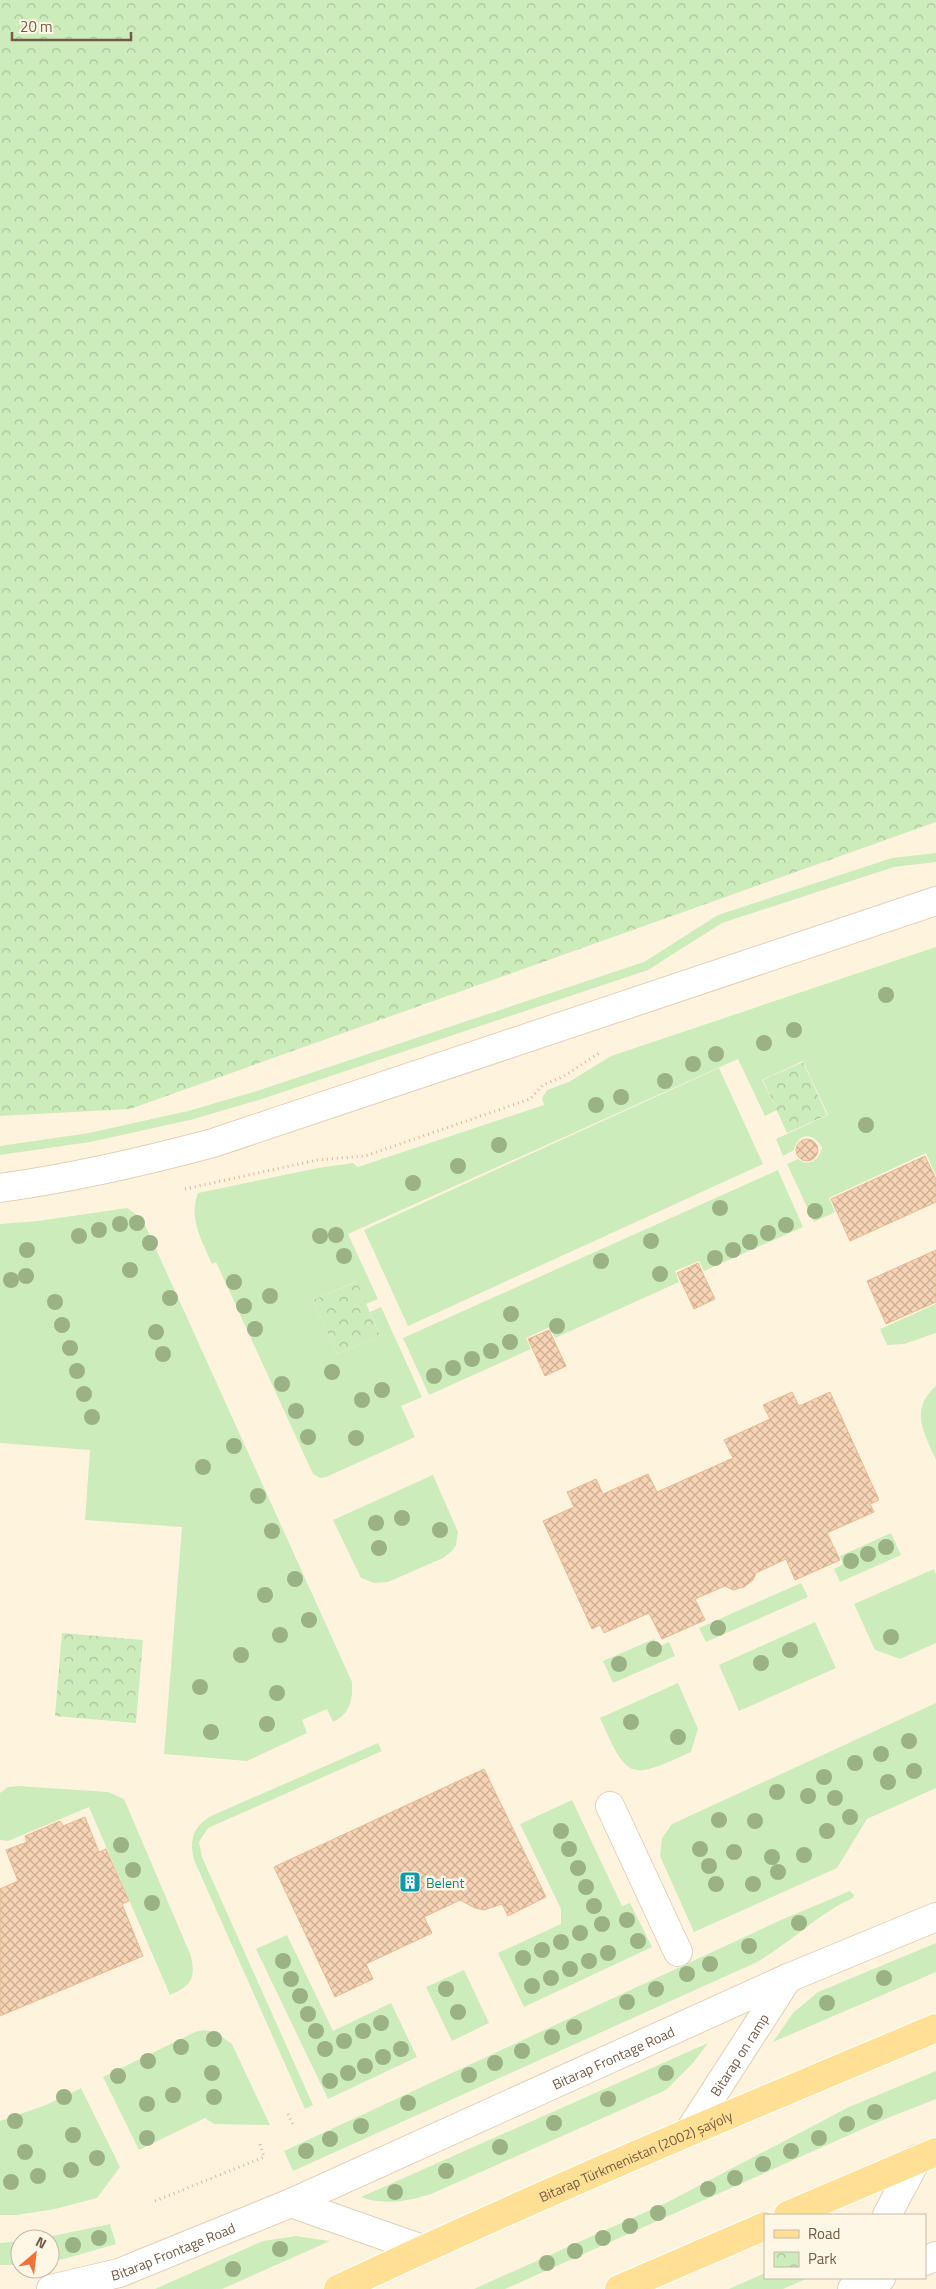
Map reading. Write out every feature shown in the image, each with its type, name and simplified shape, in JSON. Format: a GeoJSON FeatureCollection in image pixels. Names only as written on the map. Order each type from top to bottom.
{"type":"FeatureCollection","features":[{"type":"Feature","properties":{"kind":"main road","name":"Bitarap Türkmenistan (2002) şaýoly"},"geometry":{"type":"LineString","coordinates":[[338,2289],[422,2249],[690,2130],[936,2028]]}},
{"type":"Feature","properties":{"kind":"main road"},"geometry":{"type":"LineString","coordinates":[[790,2214],[926,2156]]}},
{"type":"Feature","properties":{"kind":"main road"},"geometry":{"type":"LineString","coordinates":[[619,2289],[764,2226]]}},
{"type":"Feature","properties":{"kind":"street"},"geometry":{"type":"LineString","coordinates":[[0,1188],[57,1180],[113,1169],[212,1143],[936,901]]}},
{"type":"Feature","properties":{"kind":"street"},"geometry":{"type":"LineString","coordinates":[[610,1806],[678,1952]]}},
{"type":"Feature","properties":{"kind":"street","name":"Bitarap Frontage Road"},"geometry":{"type":"LineString","coordinates":[[51,2289],[119,2272],[291,2203],[788,1978],[936,1917]]}},
{"type":"Feature","properties":{"kind":"street","name":"Bitarap on ramp"},"geometry":{"type":"LineString","coordinates":[[690,2130],[788,1978]]}},
{"type":"Feature","properties":{"kind":"street"},"geometry":{"type":"LineString","coordinates":[[888,2214],[926,2156]]}},
{"type":"Feature","properties":{"kind":"street"},"geometry":{"type":"LineString","coordinates":[[291,2203],[422,2249]]}},
{"type":"Feature","properties":{"kind":"street"},"geometry":{"type":"LineString","coordinates":[[852,2289],[878,2279]]}},
{"type":"Feature","properties":{"kind":"path"},"geometry":{"type":"LineString","coordinates":[[200,1186],[317,1160],[365,1156],[530,1099],[543,1084],[564,1076],[605,1050]]}},
{"type":"Feature","properties":{"kind":"path"},"geometry":{"type":"LineString","coordinates":[[288,2114],[294,2127]]}},
{"type":"Feature","properties":{"kind":"path"},"geometry":{"type":"LineString","coordinates":[[155,2201],[264,2157],[259,2142]]}},
{"type":"Feature","properties":{"kind":"green space"},"geometry":{"type":"Polygon","coordinates":[[[0,0],[936,0],[936,822],[130,1109],[0,1116],[0,0]]]}},
{"type":"Feature","properties":{"kind":"green space"},"geometry":{"type":"Polygon","coordinates":[[[936,853],[936,862],[894,867],[722,923],[648,970],[259,1100],[190,1120],[90,1142],[0,1155],[0,1146],[89,1133],[188,1111],[257,1091],[644,962],[718,915],[892,858],[936,853]]]}},
{"type":"Feature","properties":{"kind":"green space"},"geometry":{"type":"Polygon","coordinates":[[[936,947],[936,1176],[926,1153],[829,1198],[835,1212],[814,1222],[787,1164],[798,1159],[805,1163],[811,1162],[818,1157],[822,1148],[815,1139],[806,1136],[799,1140],[794,1150],[783,1156],[776,1139],[828,1115],[803,1061],[762,1080],[777,1110],[765,1116],[738,1059],[348,1234],[378,1299],[366,1304],[356,1282],[313,1300],[337,1354],[380,1336],[370,1312],[381,1307],[422,1397],[401,1406],[415,1437],[326,1477],[320,1478],[313,1474],[216,1262],[212,1264],[201,1238],[195,1220],[195,1202],[198,1193],[318,1168],[353,1163],[358,1167],[544,1105],[542,1098],[547,1090],[569,1082],[611,1056],[936,947]]]}},
{"type":"Feature","properties":{"kind":"green space"},"geometry":{"type":"Polygon","coordinates":[[[803,1062],[827,1115],[787,1133],[763,1080],[803,1062]]]}},
{"type":"Feature","properties":{"kind":"green space"},"geometry":{"type":"Polygon","coordinates":[[[719,1068],[763,1164],[408,1326],[364,1230],[719,1068]]]}},
{"type":"Feature","properties":{"kind":"green space"},"geometry":{"type":"Polygon","coordinates":[[[778,1170],[803,1227],[704,1271],[699,1261],[675,1271],[679,1282],[555,1338],[550,1327],[526,1338],[531,1349],[429,1395],[403,1338],[778,1170]]]}},
{"type":"Feature","properties":{"kind":"green space"},"geometry":{"type":"Polygon","coordinates":[[[127,1208],[139,1216],[146,1227],[352,1682],[352,1695],[349,1706],[339,1719],[333,1722],[327,1709],[302,1720],[307,1733],[247,1761],[164,1754],[182,1527],[85,1520],[90,1450],[0,1443],[0,1224],[38,1221],[127,1208]]]}},
{"type":"Feature","properties":{"kind":"green space"},"geometry":{"type":"Polygon","coordinates":[[[357,1282],[380,1336],[337,1354],[313,1300],[357,1282]]]}},
{"type":"Feature","properties":{"kind":"green space"},"geometry":{"type":"Polygon","coordinates":[[[936,1304],[936,1333],[904,1344],[887,1345],[880,1329],[936,1304]]]}},
{"type":"Feature","properties":{"kind":"green space"},"geometry":{"type":"Polygon","coordinates":[[[936,1386],[936,1460],[924,1431],[921,1413],[928,1395],[936,1386]]]}},
{"type":"Feature","properties":{"kind":"green space"},"geometry":{"type":"Polygon","coordinates":[[[433,1475],[458,1532],[456,1545],[452,1551],[443,1558],[388,1582],[374,1583],[361,1578],[333,1520],[433,1475]]]}},
{"type":"Feature","properties":{"kind":"green space"},"geometry":{"type":"Polygon","coordinates":[[[891,1533],[901,1555],[840,1582],[834,1569],[843,1564],[840,1556],[891,1533]]]}},
{"type":"Feature","properties":{"kind":"green space"},"geometry":{"type":"Polygon","coordinates":[[[934,1569],[936,1574],[936,1643],[900,1659],[875,1650],[854,1604],[934,1569]]]}},
{"type":"Feature","properties":{"kind":"green space"},"geometry":{"type":"Polygon","coordinates":[[[801,1583],[808,1597],[706,1642],[699,1628],[801,1583]]]}},
{"type":"Feature","properties":{"kind":"green space"},"geometry":{"type":"Polygon","coordinates":[[[815,1622],[836,1668],[739,1711],[719,1665],[815,1622]]]}},
{"type":"Feature","properties":{"kind":"green space"},"geometry":{"type":"Polygon","coordinates":[[[62,1633],[143,1640],[136,1723],[55,1716],[62,1633]]]}},
{"type":"Feature","properties":{"kind":"green space"},"geometry":{"type":"Polygon","coordinates":[[[654,1639],[658,1647],[669,1642],[675,1656],[613,1683],[603,1661],[654,1639]]]}},
{"type":"Feature","properties":{"kind":"green space"},"geometry":{"type":"Polygon","coordinates":[[[678,1683],[698,1729],[691,1752],[655,1767],[642,1770],[633,1769],[625,1764],[617,1754],[600,1718],[678,1683]]]}},
{"type":"Feature","properties":{"kind":"green space"},"geometry":{"type":"Polygon","coordinates":[[[936,1703],[936,1788],[867,1819],[837,1868],[694,1932],[660,1856],[662,1838],[672,1824],[936,1703]]]}},
{"type":"Feature","properties":{"kind":"green space"},"geometry":{"type":"Polygon","coordinates":[[[378,1743],[382,1751],[208,1828],[199,1842],[202,1857],[313,2105],[305,2109],[194,1860],[192,1840],[196,1829],[211,1816],[378,1743]]]}},
{"type":"Feature","properties":{"kind":"green space"},"geometry":{"type":"Polygon","coordinates":[[[8,1787],[108,1792],[124,1799],[191,1956],[193,1971],[187,1985],[170,1995],[89,1807],[8,1841],[0,1840],[0,1793],[8,1787]]]}},
{"type":"Feature","properties":{"kind":"green space"},"geometry":{"type":"Polygon","coordinates":[[[572,1800],[622,1906],[630,1903],[652,1947],[524,2007],[498,1953],[561,1924],[561,1909],[520,1824],[572,1800]]]}},
{"type":"Feature","properties":{"kind":"green space"},"geometry":{"type":"Polygon","coordinates":[[[850,1891],[854,1895],[853,1898],[827,1912],[755,1963],[293,2171],[284,2151],[781,1920],[850,1891]]]}},
{"type":"Feature","properties":{"kind":"green space"},"geometry":{"type":"Polygon","coordinates":[[[287,1935],[333,2031],[391,2003],[417,2057],[328,2099],[256,1949],[287,1935]]]}},
{"type":"Feature","properties":{"kind":"green space"},"geometry":{"type":"Polygon","coordinates":[[[936,1943],[936,1972],[773,2042],[793,2013],[818,1992],[936,1943]]]}},
{"type":"Feature","properties":{"kind":"green space"},"geometry":{"type":"Polygon","coordinates":[[[464,1970],[489,2023],[452,2041],[426,1987],[464,1970]]]}},
{"type":"Feature","properties":{"kind":"green space"},"geometry":{"type":"Polygon","coordinates":[[[204,2030],[215,2032],[232,2044],[270,2125],[214,2124],[205,2118],[139,2150],[103,2077],[195,2032],[204,2030]]]}},
{"type":"Feature","properties":{"kind":"green space"},"geometry":{"type":"Polygon","coordinates":[[[708,2043],[693,2063],[666,2090],[431,2194],[396,2202],[370,2200],[361,2197],[708,2043]]]}},
{"type":"Feature","properties":{"kind":"green space"},"geometry":{"type":"Polygon","coordinates":[[[936,2071],[936,2099],[885,2119],[505,2289],[474,2289],[668,2202],[849,2107],[936,2071]]]}},
{"type":"Feature","properties":{"kind":"green space"},"geometry":{"type":"Polygon","coordinates":[[[81,2088],[120,2167],[97,2198],[55,2209],[17,2215],[0,2215],[0,2121],[46,2105],[81,2088]]]}},
{"type":"Feature","properties":{"kind":"green space"},"geometry":{"type":"Polygon","coordinates":[[[110,2224],[116,2244],[60,2260],[60,2234],[110,2224]]]}},
{"type":"Feature","properties":{"kind":"green space"},"geometry":{"type":"Polygon","coordinates":[[[296,2236],[330,2241],[222,2289],[155,2289],[263,2241],[296,2236]]]}},
{"type":"Feature","properties":{"kind":"green space"},"geometry":{"type":"Polygon","coordinates":[[[10,2242],[10,2265],[0,2265],[0,2243],[10,2242]]]}},
{"type":"Feature","properties":{"kind":"green space"},"geometry":{"type":"Polygon","coordinates":[[[764,2273],[764,2279],[806,2279],[783,2289],[729,2289],[764,2273]]]}},
{"type":"Feature","properties":{"kind":"building"},"geometry":{"type":"Polygon","coordinates":[[[807,1139],[815,1142],[818,1150],[815,1158],[807,1161],[799,1158],[796,1150],[799,1142],[807,1139]]]}},
{"type":"Feature","properties":{"kind":"building"},"geometry":{"type":"Polygon","coordinates":[[[925,1156],[936,1179],[936,1202],[850,1241],[831,1199],[925,1156]]]}},
{"type":"Feature","properties":{"kind":"building"},"geometry":{"type":"Polygon","coordinates":[[[936,1250],[936,1302],[886,1324],[867,1281],[936,1250]]]}},
{"type":"Feature","properties":{"kind":"building"},"geometry":{"type":"Polygon","coordinates":[[[698,1263],[715,1299],[694,1309],[677,1273],[698,1263]]]}},
{"type":"Feature","properties":{"kind":"building"},"geometry":{"type":"Polygon","coordinates":[[[549,1330],[566,1366],[545,1376],[528,1339],[549,1330]]]}},
{"type":"Feature","properties":{"kind":"building"},"geometry":{"type":"Polygon","coordinates":[[[792,1392],[799,1406],[830,1392],[879,1500],[870,1504],[874,1512],[827,1533],[840,1560],[795,1580],[786,1559],[756,1573],[753,1580],[744,1587],[733,1590],[725,1586],[695,1599],[705,1620],[662,1639],[649,1613],[604,1633],[600,1625],[592,1629],[543,1521],[574,1507],[567,1492],[596,1479],[603,1494],[648,1474],[657,1492],[733,1458],[724,1440],[770,1419],[763,1405],[792,1392]]]}},
{"type":"Feature","properties":{"kind":"building","name":"Belent"},"geometry":{"type":"Polygon","coordinates":[[[484,1769],[546,1897],[508,1916],[502,1904],[484,1910],[475,1908],[460,1900],[424,1917],[432,1933],[366,1964],[373,1979],[335,1997],[274,1867],[484,1769]]]}},
{"type":"Feature","properties":{"kind":"building"},"geometry":{"type":"Polygon","coordinates":[[[85,1817],[99,1852],[106,1849],[129,1901],[122,1904],[143,1956],[0,2016],[0,1889],[18,1881],[6,1850],[27,1842],[25,1836],[60,1821],[63,1826],[85,1817]]]}},
{"type":"Feature","properties":{"kind":"place","name":"Belent"},"geometry":{"type":"Point","coordinates":[410,1882]}}]}
